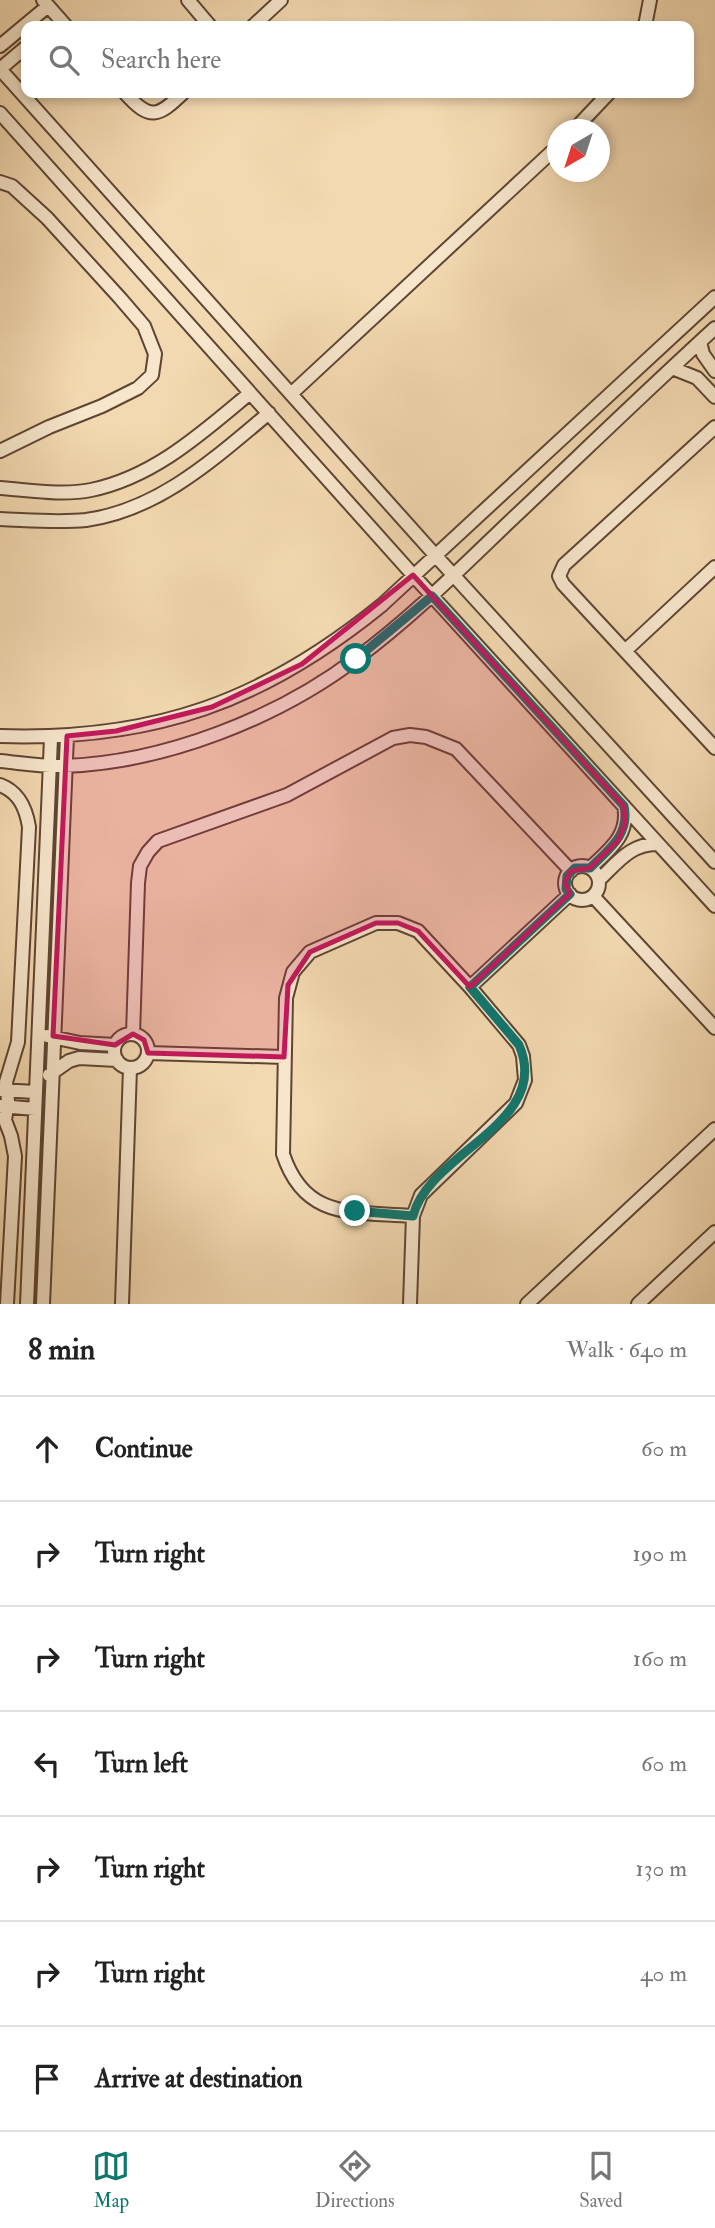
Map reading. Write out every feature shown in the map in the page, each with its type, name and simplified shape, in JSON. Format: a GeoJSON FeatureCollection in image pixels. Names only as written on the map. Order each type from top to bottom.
{"type":"FeatureCollection","features":[{"type":"Feature","properties":{"kind":"street"},"geometry":{"type":"LineString","coordinates":[[188,0],[206,21]]}},
{"type":"Feature","properties":{"kind":"street"},"geometry":{"type":"LineString","coordinates":[[258,21],[281,0]]}},
{"type":"Feature","properties":{"kind":"street"},"geometry":{"type":"LineString","coordinates":[[646,21],[650,0]]}},
{"type":"Feature","properties":{"kind":"street"},"geometry":{"type":"LineString","coordinates":[[27,21],[45,3],[56,21]]}},
{"type":"Feature","properties":{"kind":"street"},"geometry":{"type":"LineString","coordinates":[[0,47],[21,26]]}},
{"type":"Feature","properties":{"kind":"street"},"geometry":{"type":"LineString","coordinates":[[21,51],[0,69],[21,92]]}},
{"type":"Feature","properties":{"kind":"street"},"geometry":{"type":"LineString","coordinates":[[26,98],[435,555],[715,862]]}},
{"type":"Feature","properties":{"kind":"street"},"geometry":{"type":"LineString","coordinates":[[130,98],[138,107],[150,113],[163,111],[177,98]]}},
{"type":"Feature","properties":{"kind":"street"},"geometry":{"type":"LineString","coordinates":[[585,119],[604,98]]}},
{"type":"Feature","properties":{"kind":"street"},"geometry":{"type":"LineString","coordinates":[[0,113],[413,575],[715,906]]}},
{"type":"Feature","properties":{"kind":"street"},"geometry":{"type":"LineString","coordinates":[[291,394],[547,156]]}},
{"type":"Feature","properties":{"kind":"street"},"geometry":{"type":"LineString","coordinates":[[0,182],[12,186],[27,199],[89,262],[144,326],[155,354],[152,375],[138,388],[0,451]]}},
{"type":"Feature","properties":{"kind":"street"},"geometry":{"type":"LineString","coordinates":[[0,736],[51,738],[116,731],[165,721],[212,707],[302,664],[343,636],[413,575],[715,297]]}},
{"type":"Feature","properties":{"kind":"street"},"geometry":{"type":"LineString","coordinates":[[0,761],[65,766],[117,760],[169,749],[218,733],[313,688],[356,659],[432,596],[715,328]]}},
{"type":"Feature","properties":{"kind":"street"},"geometry":{"type":"LineString","coordinates":[[697,377],[712,368],[703,354],[700,342]]}},
{"type":"Feature","properties":{"kind":"street"},"geometry":{"type":"LineString","coordinates":[[672,368],[697,377],[715,397]]}},
{"type":"Feature","properties":{"kind":"street"},"geometry":{"type":"LineString","coordinates":[[0,488],[77,491],[126,480],[182,448],[250,393]]}},
{"type":"Feature","properties":{"kind":"street"},"geometry":{"type":"LineString","coordinates":[[0,519],[84,520],[130,508],[202,469],[269,413]]}},
{"type":"Feature","properties":{"kind":"street"},"geometry":{"type":"LineString","coordinates":[[712,739],[563,584],[559,572],[715,427]]}},
{"type":"Feature","properties":{"kind":"street"},"geometry":{"type":"LineString","coordinates":[[625,651],[715,567]]}},
{"type":"Feature","properties":{"kind":"street"},"geometry":{"type":"LineString","coordinates":[[133,1034],[138,883],[140,866],[148,852],[158,841],[176,833],[287,795],[393,738],[410,735],[426,737],[456,749],[570,871]]}},
{"type":"Feature","properties":{"kind":"street"},"geometry":{"type":"LineString","coordinates":[[43,1304],[66,736]]}},
{"type":"Feature","properties":{"kind":"street"},"geometry":{"type":"LineString","coordinates":[[27,1304],[51,738]]}},
{"type":"Feature","properties":{"kind":"street"},"geometry":{"type":"LineString","coordinates":[[0,785],[18,797],[26,811],[29,827],[18,1042],[3,1090],[5,1120],[15,1156],[8,1304]]}},
{"type":"Feature","properties":{"kind":"street"},"geometry":{"type":"LineString","coordinates":[[590,868],[618,841],[625,824],[624,806]]}},
{"type":"Feature","properties":{"kind":"street"},"geometry":{"type":"LineString","coordinates":[[618,841],[629,852]]}},
{"type":"Feature","properties":{"kind":"street"},"geometry":{"type":"LineString","coordinates":[[599,880],[590,868],[580,866],[570,871],[565,882],[570,894],[584,900],[593,896],[598,889],[599,880],[629,852],[643,845],[658,844]]}},
{"type":"Feature","properties":{"kind":"street"},"geometry":{"type":"LineString","coordinates":[[470,987],[570,894]]}},
{"type":"Feature","properties":{"kind":"street"},"geometry":{"type":"LineString","coordinates":[[593,896],[715,1028]]}},
{"type":"Feature","properties":{"kind":"street"},"geometry":{"type":"LineString","coordinates":[[410,1304],[413,1216],[421,1195],[516,1103],[525,1080],[523,1056],[519,1045],[418,931],[398,923],[376,923],[310,952],[293,972],[286,998],[283,1154],[289,1173],[301,1190],[316,1202],[335,1210],[413,1216]]}},
{"type":"Feature","properties":{"kind":"street"},"geometry":{"type":"LineString","coordinates":[[117,1060],[115,1045],[119,1039],[133,1034],[144,1040],[148,1053],[142,1064],[130,1068]]}},
{"type":"Feature","properties":{"kind":"street"},"geometry":{"type":"LineString","coordinates":[[38,1040],[53,1036],[80,1043],[115,1045]]}},
{"type":"Feature","properties":{"kind":"street"},"geometry":{"type":"LineString","coordinates":[[79,1058],[80,1043]]}},
{"type":"Feature","properties":{"kind":"street"},"geometry":{"type":"LineString","coordinates":[[148,1053],[284,1057]]}},
{"type":"Feature","properties":{"kind":"street"},"geometry":{"type":"LineString","coordinates":[[36,1069],[43,1075],[51,1074],[69,1061],[79,1058],[117,1060],[130,1068]]}},
{"type":"Feature","properties":{"kind":"street"},"geometry":{"type":"LineString","coordinates":[[122,1304],[130,1068]]}},
{"type":"Feature","properties":{"kind":"street"},"geometry":{"type":"LineString","coordinates":[[3,1090],[35,1092]]}},
{"type":"Feature","properties":{"kind":"street"},"geometry":{"type":"LineString","coordinates":[[3,1107],[34,1108]]}},
{"type":"Feature","properties":{"kind":"street"},"geometry":{"type":"LineString","coordinates":[[527,1304],[715,1129]]}},
{"type":"Feature","properties":{"kind":"street"},"geometry":{"type":"LineString","coordinates":[[638,1304],[715,1232]]}},
{"type":"Feature","properties":{"kind":"highlighted area"},"geometry":{"type":"Polygon","coordinates":[[[413,575],[624,806],[625,824],[618,841],[590,868],[571,871],[565,882],[570,894],[470,987],[418,931],[398,923],[376,923],[310,952],[288,985],[284,1057],[148,1053],[144,1040],[133,1034],[115,1045],[53,1036],[67,736],[116,731],[212,707],[302,664],[413,575]]]}},
{"type":"Feature","properties":{"kind":"route"},"geometry":{"type":"LineString","coordinates":[[355,1211],[413,1216],[421,1195],[516,1103],[522,1092],[526,1068],[519,1045],[470,987],[570,894],[565,882],[570,871],[580,866],[590,868],[618,841],[625,824],[624,806],[432,596],[356,659]]}}]}
